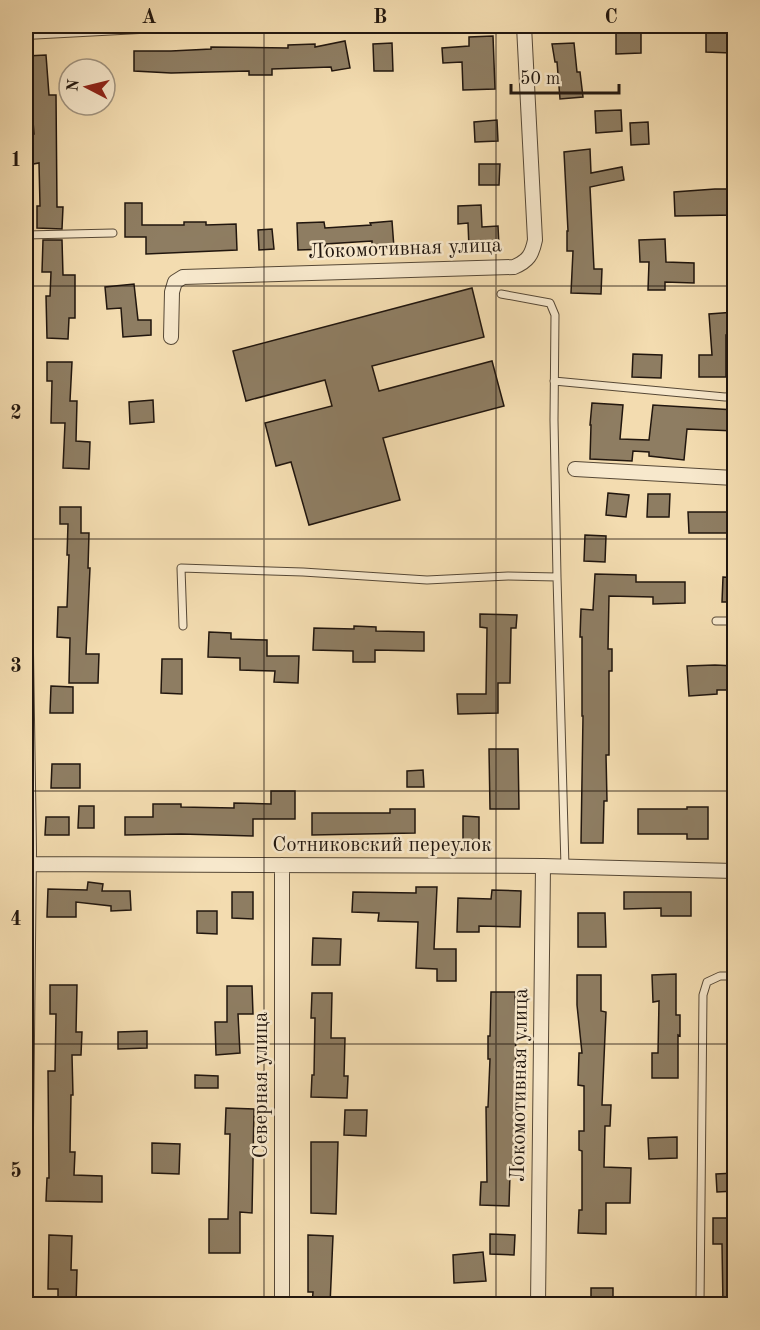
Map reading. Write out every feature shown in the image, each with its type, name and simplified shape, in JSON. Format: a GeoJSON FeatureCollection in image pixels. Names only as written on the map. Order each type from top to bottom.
{"type":"FeatureCollection","features":[{"type":"Feature","properties":{"kind":"street"},"geometry":{"type":"LineString","coordinates":[[26,32],[139,26]]}},
{"type":"Feature","properties":{"kind":"street","name":"Локомотивная улица"},"geometry":{"type":"LineString","coordinates":[[171,338],[172,292],[175,282],[183,277],[514,267],[526,262],[532,253],[535,240],[524,26]]}},
{"type":"Feature","properties":{"kind":"street"},"geometry":{"type":"LineString","coordinates":[[576,469],[735,478]]}},
{"type":"Feature","properties":{"kind":"street"},"geometry":{"type":"LineString","coordinates":[[26,653],[26,1129]]}},
{"type":"Feature","properties":{"kind":"street","name":"Сотниковский переулок"},"geometry":{"type":"LineString","coordinates":[[27,855],[282,865],[543,866],[735,871]]}},
{"type":"Feature","properties":{"kind":"street","name":"Северная улица"},"geometry":{"type":"LineString","coordinates":[[282,865],[282,1305]]}},
{"type":"Feature","properties":{"kind":"street","name":"Локомотивная улица"},"geometry":{"type":"LineString","coordinates":[[538,1305],[543,866]]}},
{"type":"Feature","properties":{"kind":"lane"},"geometry":{"type":"LineString","coordinates":[[26,235],[114,233]]}},
{"type":"Feature","properties":{"kind":"lane"},"geometry":{"type":"LineString","coordinates":[[501,294],[549,303],[555,315],[557,577],[565,867]]}},
{"type":"Feature","properties":{"kind":"lane"},"geometry":{"type":"LineString","coordinates":[[554,381],[725,397],[735,396]]}},
{"type":"Feature","properties":{"kind":"lane"},"geometry":{"type":"LineString","coordinates":[[183,626],[182,567],[427,580],[508,576],[557,577]]}},
{"type":"Feature","properties":{"kind":"lane"},"geometry":{"type":"LineString","coordinates":[[716,621],[735,621]]}},
{"type":"Feature","properties":{"kind":"lane"},"geometry":{"type":"LineString","coordinates":[[700,1305],[703,995],[707,982],[720,976],[735,976]]}},
{"type":"Feature","properties":{"kind":"building"},"geometry":{"type":"Polygon","coordinates":[[[641,29],[641,53],[616,54],[616,30],[641,29]]]}},
{"type":"Feature","properties":{"kind":"building"},"geometry":{"type":"Polygon","coordinates":[[[706,32],[731,32],[731,53],[706,52],[706,32]]]}},
{"type":"Feature","properties":{"kind":"building"},"geometry":{"type":"Polygon","coordinates":[[[493,36],[495,89],[463,90],[462,62],[443,63],[442,48],[469,46],[469,37],[493,36]]]}},
{"type":"Feature","properties":{"kind":"building"},"geometry":{"type":"Polygon","coordinates":[[[345,41],[350,68],[332,71],[331,67],[272,69],[272,75],[249,75],[249,71],[171,73],[134,71],[134,51],[211,49],[211,47],[288,48],[288,45],[315,44],[315,47],[345,41]]]}},
{"type":"Feature","properties":{"kind":"building"},"geometry":{"type":"Polygon","coordinates":[[[392,43],[393,71],[374,71],[373,44],[392,43]]]}},
{"type":"Feature","properties":{"kind":"building"},"geometry":{"type":"Polygon","coordinates":[[[574,43],[577,72],[580,72],[583,97],[560,99],[557,62],[555,62],[552,44],[574,43]]]}},
{"type":"Feature","properties":{"kind":"building"},"geometry":{"type":"Polygon","coordinates":[[[46,55],[49,95],[56,95],[57,207],[63,207],[62,229],[37,228],[37,206],[40,206],[39,163],[33,164],[32,134],[34,134],[26,56],[46,55]]]}},
{"type":"Feature","properties":{"kind":"building"},"geometry":{"type":"Polygon","coordinates":[[[621,110],[622,131],[596,133],[595,111],[621,110]]]}},
{"type":"Feature","properties":{"kind":"building"},"geometry":{"type":"Polygon","coordinates":[[[497,120],[498,141],[475,142],[474,122],[497,120]]]}},
{"type":"Feature","properties":{"kind":"building"},"geometry":{"type":"Polygon","coordinates":[[[648,122],[649,144],[631,145],[630,123],[648,122]]]}},
{"type":"Feature","properties":{"kind":"building"},"geometry":{"type":"Polygon","coordinates":[[[590,149],[591,173],[622,167],[624,180],[590,187],[594,269],[602,269],[601,294],[571,293],[573,251],[567,251],[564,152],[590,149]]]}},
{"type":"Feature","properties":{"kind":"building"},"geometry":{"type":"Polygon","coordinates":[[[479,164],[500,164],[499,185],[479,185],[479,164]]]}},
{"type":"Feature","properties":{"kind":"building"},"geometry":{"type":"Polygon","coordinates":[[[735,189],[735,215],[675,216],[674,192],[735,189]]]}},
{"type":"Feature","properties":{"kind":"building"},"geometry":{"type":"Polygon","coordinates":[[[125,203],[142,203],[142,225],[184,225],[184,222],[206,222],[206,225],[236,224],[237,250],[146,254],[146,237],[125,237],[125,203]]]}},
{"type":"Feature","properties":{"kind":"building"},"geometry":{"type":"Polygon","coordinates":[[[481,205],[482,227],[498,226],[499,246],[469,248],[468,223],[458,224],[458,206],[481,205]]]}},
{"type":"Feature","properties":{"kind":"building"},"geometry":{"type":"Polygon","coordinates":[[[392,221],[394,248],[372,250],[372,241],[325,244],[326,249],[298,250],[297,223],[324,222],[325,228],[392,221]]]}},
{"type":"Feature","properties":{"kind":"building"},"geometry":{"type":"Polygon","coordinates":[[[272,229],[274,249],[259,250],[258,230],[272,229]]]}},
{"type":"Feature","properties":{"kind":"building"},"geometry":{"type":"Polygon","coordinates":[[[665,239],[666,262],[694,263],[694,283],[665,282],[665,290],[648,290],[649,262],[640,262],[639,240],[665,239]]]}},
{"type":"Feature","properties":{"kind":"building"},"geometry":{"type":"Polygon","coordinates":[[[43,240],[62,240],[63,275],[75,275],[75,318],[69,318],[68,339],[47,338],[46,296],[50,296],[51,272],[42,272],[43,240]]]}},
{"type":"Feature","properties":{"kind":"building"},"geometry":{"type":"Polygon","coordinates":[[[134,284],[138,320],[151,320],[151,335],[123,337],[121,308],[107,309],[105,287],[134,284]]]}},
{"type":"Feature","properties":{"kind":"building"},"geometry":{"type":"Polygon","coordinates":[[[472,288],[484,337],[372,366],[379,391],[492,361],[504,406],[383,438],[400,500],[309,525],[291,462],[276,466],[265,423],[332,406],[325,380],[246,401],[233,351],[472,288]]]}},
{"type":"Feature","properties":{"kind":"building"},"geometry":{"type":"Polygon","coordinates":[[[735,312],[735,334],[726,335],[726,377],[699,377],[699,355],[712,355],[709,314],[735,312]]]}},
{"type":"Feature","properties":{"kind":"building"},"geometry":{"type":"Polygon","coordinates":[[[633,354],[662,355],[661,378],[632,377],[633,354]]]}},
{"type":"Feature","properties":{"kind":"building"},"geometry":{"type":"Polygon","coordinates":[[[47,362],[72,362],[70,401],[77,401],[76,441],[90,442],[89,469],[63,468],[65,423],[51,423],[52,381],[47,381],[47,362]]]}},
{"type":"Feature","properties":{"kind":"building"},"geometry":{"type":"Polygon","coordinates":[[[153,400],[154,422],[130,424],[129,402],[153,400]]]}},
{"type":"Feature","properties":{"kind":"building"},"geometry":{"type":"Polygon","coordinates":[[[592,403],[623,405],[620,439],[649,440],[653,405],[735,410],[735,431],[687,429],[684,460],[649,456],[649,452],[633,451],[632,461],[590,459],[592,403]]]}},
{"type":"Feature","properties":{"kind":"building"},"geometry":{"type":"Polygon","coordinates":[[[608,493],[629,495],[626,517],[606,515],[608,493]]]}},
{"type":"Feature","properties":{"kind":"building"},"geometry":{"type":"Polygon","coordinates":[[[648,494],[670,494],[669,517],[647,517],[648,494]]]}},
{"type":"Feature","properties":{"kind":"building"},"geometry":{"type":"Polygon","coordinates":[[[60,507],[81,507],[81,533],[89,533],[88,568],[90,568],[86,654],[99,654],[98,683],[69,683],[70,638],[57,637],[58,607],[67,607],[69,555],[67,555],[68,524],[60,524],[60,507]]]}},
{"type":"Feature","properties":{"kind":"building"},"geometry":{"type":"Polygon","coordinates":[[[688,512],[735,512],[735,533],[689,533],[688,512]]]}},
{"type":"Feature","properties":{"kind":"building"},"geometry":{"type":"Polygon","coordinates":[[[585,535],[606,536],[605,562],[584,561],[585,535]]]}},
{"type":"Feature","properties":{"kind":"building"},"geometry":{"type":"Polygon","coordinates":[[[595,574],[636,575],[636,582],[685,582],[685,603],[653,604],[653,597],[609,596],[608,649],[612,649],[612,671],[609,671],[609,755],[606,755],[607,801],[604,801],[603,843],[581,843],[583,716],[581,609],[593,610],[595,574]]]}},
{"type":"Feature","properties":{"kind":"building"},"geometry":{"type":"Polygon","coordinates":[[[723,577],[735,578],[735,602],[722,602],[723,577]]]}},
{"type":"Feature","properties":{"kind":"building"},"geometry":{"type":"Polygon","coordinates":[[[480,614],[517,615],[516,628],[511,628],[510,683],[498,683],[498,713],[458,714],[457,694],[486,694],[487,628],[480,627],[480,614]]]}},
{"type":"Feature","properties":{"kind":"building"},"geometry":{"type":"Polygon","coordinates":[[[354,626],[376,627],[376,631],[424,632],[424,651],[375,650],[375,662],[353,662],[353,651],[313,650],[314,628],[354,629],[354,626]]]}},
{"type":"Feature","properties":{"kind":"building"},"geometry":{"type":"Polygon","coordinates":[[[209,632],[231,633],[231,639],[267,640],[267,656],[299,656],[298,683],[274,682],[275,671],[240,670],[240,658],[208,657],[209,632]]]}},
{"type":"Feature","properties":{"kind":"building"},"geometry":{"type":"Polygon","coordinates":[[[162,659],[182,659],[182,694],[161,693],[162,659]]]}},
{"type":"Feature","properties":{"kind":"building"},"geometry":{"type":"Polygon","coordinates":[[[687,666],[735,666],[735,690],[717,690],[717,694],[689,696],[687,666]]]}},
{"type":"Feature","properties":{"kind":"building"},"geometry":{"type":"Polygon","coordinates":[[[51,686],[73,687],[73,713],[50,713],[51,686]]]}},
{"type":"Feature","properties":{"kind":"building"},"geometry":{"type":"Polygon","coordinates":[[[489,749],[518,749],[519,809],[490,809],[489,749]]]}},
{"type":"Feature","properties":{"kind":"building"},"geometry":{"type":"Polygon","coordinates":[[[52,764],[80,764],[80,788],[51,788],[52,764]]]}},
{"type":"Feature","properties":{"kind":"building"},"geometry":{"type":"Polygon","coordinates":[[[423,770],[424,787],[407,787],[407,771],[423,770]]]}},
{"type":"Feature","properties":{"kind":"building"},"geometry":{"type":"Polygon","coordinates":[[[271,791],[295,791],[295,819],[253,819],[253,836],[125,835],[125,817],[153,817],[153,804],[234,808],[234,803],[271,804],[271,791]]]}},
{"type":"Feature","properties":{"kind":"building"},"geometry":{"type":"Polygon","coordinates":[[[79,806],[94,806],[94,828],[78,828],[79,806]]]}},
{"type":"Feature","properties":{"kind":"building"},"geometry":{"type":"Polygon","coordinates":[[[687,807],[708,807],[708,839],[687,839],[687,834],[638,834],[638,809],[687,809],[687,807]]]}},
{"type":"Feature","properties":{"kind":"building"},"geometry":{"type":"Polygon","coordinates":[[[390,809],[415,809],[415,833],[312,835],[312,813],[390,813],[390,809]]]}},
{"type":"Feature","properties":{"kind":"building"},"geometry":{"type":"Polygon","coordinates":[[[463,816],[479,817],[479,840],[463,840],[463,816]]]}},
{"type":"Feature","properties":{"kind":"building"},"geometry":{"type":"Polygon","coordinates":[[[46,817],[69,817],[69,835],[45,835],[46,817]]]}},
{"type":"Feature","properties":{"kind":"building"},"geometry":{"type":"Polygon","coordinates":[[[88,882],[103,884],[102,891],[130,891],[131,910],[111,911],[111,906],[76,902],[76,917],[47,917],[48,889],[87,890],[88,882]]]}},
{"type":"Feature","properties":{"kind":"building"},"geometry":{"type":"Polygon","coordinates":[[[416,887],[437,887],[434,949],[456,949],[456,981],[437,981],[437,969],[416,968],[418,922],[378,921],[379,913],[352,912],[353,892],[416,893],[416,887]]]}},
{"type":"Feature","properties":{"kind":"building"},"geometry":{"type":"Polygon","coordinates":[[[492,890],[521,891],[520,927],[479,926],[479,932],[457,932],[458,898],[491,899],[492,890]]]}},
{"type":"Feature","properties":{"kind":"building"},"geometry":{"type":"Polygon","coordinates":[[[232,892],[253,892],[253,919],[232,918],[232,892]]]}},
{"type":"Feature","properties":{"kind":"building"},"geometry":{"type":"Polygon","coordinates":[[[624,892],[691,892],[691,916],[661,916],[661,908],[624,909],[624,892]]]}},
{"type":"Feature","properties":{"kind":"building"},"geometry":{"type":"Polygon","coordinates":[[[197,911],[217,911],[217,934],[197,933],[197,911]]]}},
{"type":"Feature","properties":{"kind":"building"},"geometry":{"type":"Polygon","coordinates":[[[578,913],[605,913],[606,947],[578,947],[578,913]]]}},
{"type":"Feature","properties":{"kind":"building"},"geometry":{"type":"Polygon","coordinates":[[[313,938],[341,939],[340,965],[312,965],[313,938]]]}},
{"type":"Feature","properties":{"kind":"building"},"geometry":{"type":"Polygon","coordinates":[[[676,974],[676,1015],[680,1015],[678,1078],[652,1078],[652,1053],[658,1053],[659,1001],[653,1002],[652,975],[676,974]]]}},
{"type":"Feature","properties":{"kind":"building"},"geometry":{"type":"Polygon","coordinates":[[[577,975],[601,975],[601,1011],[606,1012],[602,1105],[611,1105],[610,1126],[605,1126],[604,1167],[631,1168],[630,1203],[606,1203],[606,1234],[578,1233],[579,1210],[582,1210],[582,1151],[579,1150],[579,1131],[584,1131],[584,1086],[578,1085],[579,1053],[582,1053],[577,1005],[577,975]]]}},
{"type":"Feature","properties":{"kind":"building"},"geometry":{"type":"Polygon","coordinates":[[[50,985],[77,985],[76,1032],[82,1032],[81,1055],[72,1055],[73,1095],[71,1095],[70,1152],[75,1152],[74,1175],[102,1176],[102,1202],[46,1201],[47,1178],[49,1178],[48,1071],[55,1071],[56,1014],[50,1014],[50,985]]]}},
{"type":"Feature","properties":{"kind":"building"},"geometry":{"type":"Polygon","coordinates":[[[227,986],[252,986],[253,1014],[238,1014],[240,1053],[216,1055],[215,1022],[227,1022],[227,986]]]}},
{"type":"Feature","properties":{"kind":"building"},"geometry":{"type":"Polygon","coordinates":[[[491,992],[515,992],[516,1075],[518,1075],[517,1097],[515,1097],[514,1174],[510,1174],[509,1206],[480,1205],[481,1182],[487,1182],[486,1107],[488,1107],[490,1059],[488,1059],[488,1036],[490,1036],[491,992]]]}},
{"type":"Feature","properties":{"kind":"building"},"geometry":{"type":"Polygon","coordinates":[[[312,993],[332,993],[331,1038],[345,1038],[344,1076],[348,1076],[347,1098],[311,1097],[312,1075],[314,1075],[315,1018],[311,1018],[312,993]]]}},
{"type":"Feature","properties":{"kind":"building"},"geometry":{"type":"Polygon","coordinates":[[[147,1031],[147,1048],[118,1049],[118,1032],[147,1031]]]}},
{"type":"Feature","properties":{"kind":"building"},"geometry":{"type":"Polygon","coordinates":[[[195,1075],[218,1076],[218,1088],[195,1088],[195,1075]]]}},
{"type":"Feature","properties":{"kind":"building"},"geometry":{"type":"Polygon","coordinates":[[[226,1108],[254,1109],[252,1213],[240,1212],[240,1253],[209,1253],[209,1219],[228,1219],[230,1134],[225,1134],[226,1108]]]}},
{"type":"Feature","properties":{"kind":"building"},"geometry":{"type":"Polygon","coordinates":[[[345,1110],[367,1110],[366,1136],[344,1135],[345,1110]]]}},
{"type":"Feature","properties":{"kind":"building"},"geometry":{"type":"Polygon","coordinates":[[[677,1137],[677,1158],[649,1159],[648,1138],[677,1137]]]}},
{"type":"Feature","properties":{"kind":"building"},"geometry":{"type":"Polygon","coordinates":[[[311,1142],[338,1142],[336,1214],[311,1213],[311,1142]]]}},
{"type":"Feature","properties":{"kind":"building"},"geometry":{"type":"Polygon","coordinates":[[[152,1143],[180,1144],[179,1174],[152,1173],[152,1143]]]}},
{"type":"Feature","properties":{"kind":"building"},"geometry":{"type":"Polygon","coordinates":[[[735,1173],[735,1191],[717,1192],[716,1174],[735,1173]]]}},
{"type":"Feature","properties":{"kind":"building"},"geometry":{"type":"Polygon","coordinates":[[[713,1218],[735,1218],[735,1305],[723,1305],[722,1244],[713,1244],[713,1218]]]}},
{"type":"Feature","properties":{"kind":"building"},"geometry":{"type":"Polygon","coordinates":[[[490,1234],[515,1235],[514,1255],[490,1254],[490,1234]]]}},
{"type":"Feature","properties":{"kind":"building"},"geometry":{"type":"Polygon","coordinates":[[[49,1235],[72,1236],[71,1270],[77,1270],[76,1305],[58,1305],[58,1289],[48,1289],[49,1235]]]}},
{"type":"Feature","properties":{"kind":"building"},"geometry":{"type":"Polygon","coordinates":[[[308,1235],[333,1236],[330,1305],[312,1305],[313,1292],[308,1292],[308,1235]]]}},
{"type":"Feature","properties":{"kind":"building"},"geometry":{"type":"Polygon","coordinates":[[[483,1252],[486,1281],[454,1283],[453,1255],[483,1252]]]}},
{"type":"Feature","properties":{"kind":"building"},"geometry":{"type":"Polygon","coordinates":[[[591,1288],[613,1288],[613,1305],[591,1305],[591,1288]]]}}]}
